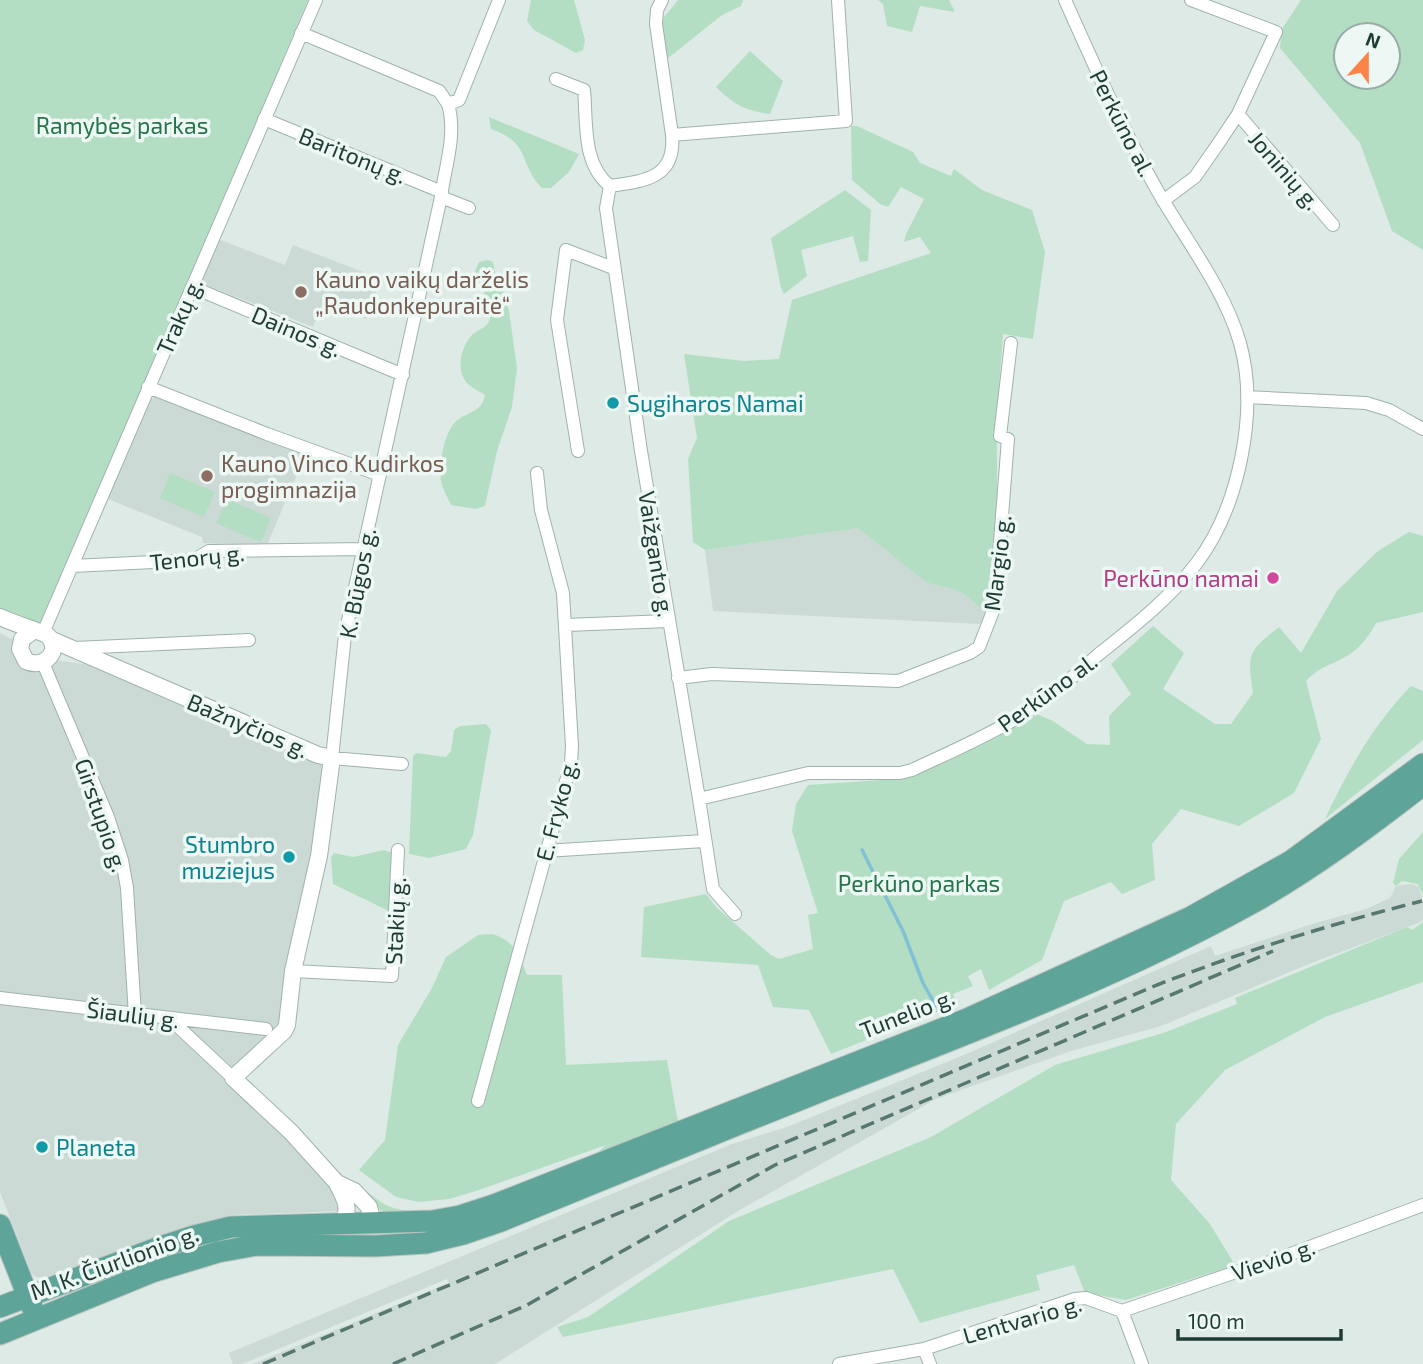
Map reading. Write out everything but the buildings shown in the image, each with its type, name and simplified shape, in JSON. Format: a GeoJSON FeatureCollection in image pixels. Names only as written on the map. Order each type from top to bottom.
{"type":"FeatureCollection","features":[{"type":"Feature","properties":{"kind":"main road","name":"Tunelio g."},"geometry":{"type":"LineString","coordinates":[[373,1223],[432,1222],[494,1205],[1021,996],[1232,896],[1331,834],[1423,764]]}},
{"type":"Feature","properties":{"kind":"main road","name":"Tunelio g."},"geometry":{"type":"LineString","coordinates":[[375,1247],[426,1243],[483,1228],[1036,1005],[1198,931],[1255,901],[1367,828],[1423,785]]}},
{"type":"Feature","properties":{"kind":"main road","name":"M. K. Čiurlionio g."},"geometry":{"type":"LineString","coordinates":[[0,1307],[194,1236],[231,1227],[373,1223]]}},
{"type":"Feature","properties":{"kind":"main road"},"geometry":{"type":"LineString","coordinates":[[373,1223],[375,1247]]}},
{"type":"Feature","properties":{"kind":"main road"},"geometry":{"type":"LineString","coordinates":[[0,1225],[36,1319]]}},
{"type":"Feature","properties":{"kind":"main road","name":"M. K. Čiurlionio g."},"geometry":{"type":"LineString","coordinates":[[0,1334],[173,1264],[240,1247],[375,1247]]}},
{"type":"Feature","properties":{"kind":"main road"},"geometry":{"type":"LineString","coordinates":[[69,1281],[78,1303]]}},
{"type":"Feature","properties":{"kind":"street","name":"Trakų g."},"geometry":{"type":"LineString","coordinates":[[41,643],[148,387],[316,0]]}},
{"type":"Feature","properties":{"kind":"street"},"geometry":{"type":"LineString","coordinates":[[302,33],[439,91],[448,104],[459,100],[499,0]]}},
{"type":"Feature","properties":{"kind":"street"},"geometry":{"type":"LineString","coordinates":[[556,79],[584,90],[589,155],[597,172],[610,186],[634,183],[658,174],[668,166],[673,155],[656,24],[657,10],[662,0]]}},
{"type":"Feature","properties":{"kind":"street"},"geometry":{"type":"LineString","coordinates":[[672,135],[846,121],[838,0]]}},
{"type":"Feature","properties":{"kind":"street","name":"Perkūno al."},"geometry":{"type":"LineString","coordinates":[[699,799],[808,773],[912,771],[991,732],[1049,696],[1170,593],[1196,564],[1220,524],[1243,450],[1247,418],[1240,345],[1232,323],[1197,254],[1128,139],[1065,0]]}},
{"type":"Feature","properties":{"kind":"street"},"geometry":{"type":"LineString","coordinates":[[1163,201],[1195,177],[1238,114],[1276,32],[1191,0]]}},
{"type":"Feature","properties":{"kind":"street","name":"K. Būgos g."},"geometry":{"type":"LineString","coordinates":[[233,1078],[284,1031],[289,1017],[293,971],[319,856],[345,635],[442,195],[451,144],[452,118],[448,104]]}},
{"type":"Feature","properties":{"kind":"street","name":"Joninių g."},"geometry":{"type":"LineString","coordinates":[[1238,114],[1333,225]]}},
{"type":"Feature","properties":{"kind":"street","name":"Baritonų g."},"geometry":{"type":"LineString","coordinates":[[264,119],[468,208]]}},
{"type":"Feature","properties":{"kind":"street","name":"Vaižganto g."},"geometry":{"type":"LineString","coordinates":[[610,186],[606,208],[613,268],[704,841],[713,889],[735,914]]}},
{"type":"Feature","properties":{"kind":"street"},"geometry":{"type":"LineString","coordinates":[[578,451],[557,320],[566,250],[613,268]]}},
{"type":"Feature","properties":{"kind":"street","name":"Dainos g."},"geometry":{"type":"LineString","coordinates":[[192,287],[403,375]]}},
{"type":"Feature","properties":{"kind":"street","name":"Margio g."},"geometry":{"type":"LineString","coordinates":[[678,678],[712,674],[898,681],[979,647],[995,606],[1008,439],[1000,436],[1011,343]]}},
{"type":"Feature","properties":{"kind":"street"},"geometry":{"type":"LineString","coordinates":[[148,387],[380,475]]}},
{"type":"Feature","properties":{"kind":"street"},"geometry":{"type":"LineString","coordinates":[[1247,397],[1366,402],[1389,410],[1423,429]]}},
{"type":"Feature","properties":{"kind":"street","name":"E. Fryko g."},"geometry":{"type":"LineString","coordinates":[[478,1101],[571,763],[566,625],[559,575],[541,510],[537,472]]}},
{"type":"Feature","properties":{"kind":"street","name":"Tenorų g."},"geometry":{"type":"LineString","coordinates":[[72,566],[194,560],[209,551],[363,549]]}},
{"type":"Feature","properties":{"kind":"street","name":"Bažnyčios g."},"geometry":{"type":"LineString","coordinates":[[0,617],[66,657],[100,662]]}},
{"type":"Feature","properties":{"kind":"street"},"geometry":{"type":"LineString","coordinates":[[566,625],[668,621]]}},
{"type":"Feature","properties":{"kind":"street","name":"Bažnyčios g."},"geometry":{"type":"LineString","coordinates":[[0,628],[41,643],[74,648],[249,640]]}},
{"type":"Feature","properties":{"kind":"street","name":"Girstupio g."},"geometry":{"type":"LineString","coordinates":[[41,643],[122,860],[127,888],[135,1015]]}},
{"type":"Feature","properties":{"kind":"street","name":"Bažnyčios g."},"geometry":{"type":"LineString","coordinates":[[74,648],[100,662],[318,755],[402,764]]}},
{"type":"Feature","properties":{"kind":"street"},"geometry":{"type":"LineString","coordinates":[[545,851],[704,841]]}},
{"type":"Feature","properties":{"kind":"street","name":"Stakių g."},"geometry":{"type":"LineString","coordinates":[[293,971],[392,976],[398,850]]}},
{"type":"Feature","properties":{"kind":"street","name":"Šiaulių g."},"geometry":{"type":"LineString","coordinates":[[0,998],[266,1029]]}},
{"type":"Feature","properties":{"kind":"street"},"geometry":{"type":"LineString","coordinates":[[170,1019],[291,1132],[337,1183],[348,1206],[343,1223]]}},
{"type":"Feature","properties":{"kind":"street"},"geometry":{"type":"LineString","coordinates":[[337,1183],[354,1191],[369,1207],[373,1223]]}},
{"type":"Feature","properties":{"kind":"street","name":"Vievio g."},"geometry":{"type":"LineString","coordinates":[[1122,1311],[1232,1273],[1264,1265],[1423,1205]]}},
{"type":"Feature","properties":{"kind":"street","name":"Lentvario g."},"geometry":{"type":"LineString","coordinates":[[839,1364],[924,1349],[1075,1299],[1095,1300],[1108,1308],[1122,1311]]}},
{"type":"Feature","properties":{"kind":"street"},"geometry":{"type":"LineString","coordinates":[[1122,1311],[1142,1364]]}},
{"type":"Feature","properties":{"kind":"street"},"geometry":{"type":"LineString","coordinates":[[924,1349],[930,1364]]}},
{"type":"Feature","properties":{"kind":"shaded area","name":"Kauno vaikų darželis „Raudonkepuraitė“"},"geometry":{"type":"Polygon","coordinates":[[[218,239],[285,265],[293,245],[381,279],[366,319],[324,302],[313,327],[201,283],[218,239]]]}},
{"type":"Feature","properties":{"kind":"shaded area","name":"Kauno Vinco Kudirkos progimnazija"},"geometry":{"type":"Polygon","coordinates":[[[154,397],[306,453],[267,545],[203,543],[202,537],[108,499],[150,400],[154,397]]]}},
{"type":"Feature","properties":{"kind":"shaded area"},"geometry":{"type":"Polygon","coordinates":[[[858,528],[927,583],[964,594],[986,613],[981,624],[713,611],[705,550],[858,528]]]}},
{"type":"Feature","properties":{"kind":"shaded area"},"geometry":{"type":"Polygon","coordinates":[[[0,633],[13,640],[15,655],[92,665],[319,762],[323,768],[314,847],[283,1024],[227,1075],[312,1164],[337,1196],[341,1211],[232,1215],[196,1224],[47,1278],[32,1274],[0,1192],[0,633]]]}},
{"type":"Feature","properties":{"kind":"shaded area"},"geometry":{"type":"Polygon","coordinates":[[[1412,884],[1419,887],[1423,904],[1423,920],[1418,923],[1309,964],[1161,1026],[1071,1051],[936,1099],[738,1211],[495,1364],[253,1364],[449,1283],[447,1279],[242,1364],[233,1364],[229,1353],[732,1144],[787,1127],[964,1055],[1211,946],[1215,956],[1366,909],[1390,898],[1396,886],[1412,884]]]}},
{"type":"Feature","properties":{"kind":"green space","name":"Ramybės parkas"},"geometry":{"type":"Polygon","coordinates":[[[0,0],[308,0],[46,618],[40,625],[0,613],[0,0]]]}},
{"type":"Feature","properties":{"kind":"green space"},"geometry":{"type":"Polygon","coordinates":[[[531,0],[574,0],[585,40],[583,50],[576,53],[534,30],[527,21],[531,0]]]}},
{"type":"Feature","properties":{"kind":"green space"},"geometry":{"type":"Polygon","coordinates":[[[678,0],[743,0],[741,6],[722,15],[667,59],[661,21],[678,0]]]}},
{"type":"Feature","properties":{"kind":"green space"},"geometry":{"type":"Polygon","coordinates":[[[878,0],[949,0],[955,12],[920,6],[912,32],[887,26],[883,4],[878,0]]]}},
{"type":"Feature","properties":{"kind":"green space"},"geometry":{"type":"Polygon","coordinates":[[[1301,0],[1423,0],[1423,250],[1392,231],[1360,143],[1280,48],[1282,29],[1301,0]]]}},
{"type":"Feature","properties":{"kind":"green space"},"geometry":{"type":"Polygon","coordinates":[[[750,51],[783,81],[770,114],[740,106],[716,87],[750,51]]]}},
{"type":"Feature","properties":{"kind":"green space"},"geometry":{"type":"Polygon","coordinates":[[[489,117],[579,154],[569,172],[551,188],[542,188],[530,171],[519,147],[491,129],[489,117]]]}},
{"type":"Feature","properties":{"kind":"green space"},"geometry":{"type":"Polygon","coordinates":[[[851,126],[857,126],[913,152],[920,163],[951,176],[954,169],[982,190],[1032,210],[1045,252],[1033,339],[1003,334],[997,419],[996,547],[986,613],[964,594],[927,583],[858,528],[705,550],[693,542],[688,459],[697,438],[684,354],[744,361],[779,359],[792,300],[931,253],[920,237],[904,242],[924,199],[901,187],[888,207],[880,204],[852,180],[851,126]]]}},
{"type":"Feature","properties":{"kind":"green space"},"geometry":{"type":"Polygon","coordinates":[[[845,190],[871,210],[868,261],[860,262],[853,236],[801,250],[807,276],[784,294],[771,238],[845,190]]]}},
{"type":"Feature","properties":{"kind":"green space"},"geometry":{"type":"Polygon","coordinates":[[[479,262],[493,262],[496,279],[501,285],[509,311],[517,368],[512,407],[497,451],[485,506],[476,509],[451,505],[442,485],[440,469],[449,431],[459,419],[479,408],[484,400],[485,395],[466,382],[461,365],[462,352],[468,341],[490,318],[488,300],[475,271],[479,262]]]}},
{"type":"Feature","properties":{"kind":"green space"},"geometry":{"type":"Polygon","coordinates":[[[170,473],[215,492],[204,517],[160,498],[170,473]]]}},
{"type":"Feature","properties":{"kind":"green space"},"geometry":{"type":"Polygon","coordinates":[[[227,499],[271,518],[261,542],[216,523],[227,499]]]}},
{"type":"Feature","properties":{"kind":"green space","name":"Perkūno parkas"},"geometry":{"type":"Polygon","coordinates":[[[1409,532],[1423,536],[1423,612],[1376,623],[1354,651],[1320,669],[1306,681],[1321,739],[1294,793],[1239,826],[1181,809],[1152,844],[1155,880],[1122,894],[1111,882],[1064,901],[1042,960],[989,990],[981,969],[968,976],[973,986],[953,994],[957,1004],[831,1054],[809,1010],[773,1007],[758,965],[641,957],[644,907],[706,894],[716,907],[771,955],[779,959],[813,949],[808,915],[818,913],[792,831],[796,804],[808,785],[910,778],[1037,714],[1053,721],[1087,744],[1110,745],[1109,716],[1131,694],[1111,664],[1153,626],[1184,653],[1163,689],[1215,724],[1231,724],[1253,693],[1250,661],[1261,642],[1279,627],[1301,653],[1337,591],[1378,551],[1409,532]]]}},
{"type":"Feature","properties":{"kind":"green space"},"geometry":{"type":"Polygon","coordinates":[[[1411,686],[1423,691],[1423,740],[1325,819],[1362,749],[1385,716],[1411,686]]]}},
{"type":"Feature","properties":{"kind":"green space"},"geometry":{"type":"Polygon","coordinates":[[[486,724],[491,730],[473,835],[466,849],[429,858],[409,854],[413,756],[416,753],[446,757],[451,751],[454,730],[460,726],[486,724]]]}},
{"type":"Feature","properties":{"kind":"green space"},"geometry":{"type":"Polygon","coordinates":[[[1423,832],[1423,896],[1418,884],[1402,881],[1396,886],[1393,883],[1399,859],[1423,832]]]}},
{"type":"Feature","properties":{"kind":"green space"},"geometry":{"type":"Polygon","coordinates":[[[384,850],[396,854],[391,912],[333,884],[331,857],[334,853],[353,857],[384,850]]]}},
{"type":"Feature","properties":{"kind":"green space"},"geometry":{"type":"Polygon","coordinates":[[[1423,922],[1423,982],[1325,1017],[1225,1070],[1176,1124],[1171,1180],[1210,1224],[1235,1265],[1126,1300],[1085,1293],[1074,1265],[1036,1275],[1040,1290],[920,1323],[893,1269],[563,1337],[557,1327],[588,1317],[729,1221],[931,1137],[1055,1065],[1166,1032],[1237,1004],[1235,998],[1407,927],[1412,930],[1423,922]]]}},
{"type":"Feature","properties":{"kind":"green space"},"geometry":{"type":"Polygon","coordinates":[[[492,934],[511,944],[527,975],[562,975],[566,1065],[667,1060],[678,1122],[797,1074],[593,1157],[606,1145],[476,1191],[449,1199],[418,1202],[396,1197],[359,1170],[385,1140],[398,1045],[432,988],[446,957],[478,935],[492,934]]]}},
{"type":"Feature","properties":{"kind":"green space"},"geometry":{"type":"Polygon","coordinates":[[[593,1157],[522,1186],[491,1197],[593,1157]]]}},
{"type":"Feature","properties":{"kind":"green space"},"geometry":{"type":"Polygon","coordinates":[[[362,1188],[390,1207],[416,1211],[441,1210],[491,1197],[461,1209],[394,1216],[379,1209],[359,1190],[362,1188]]]}},
{"type":"Feature","properties":{"kind":"waterway"},"geometry":{"type":"LineString","coordinates":[[862,850],[903,931],[923,983],[936,1006]]}},
{"type":"Feature","properties":{"kind":"railway"},"geometry":{"type":"LineString","coordinates":[[263,1364],[1157,985],[1288,939],[1422,901]]}},
{"type":"Feature","properties":{"kind":"railway"},"geometry":{"type":"LineString","coordinates":[[393,1364],[527,1305],[775,1165],[1273,951]]}},
{"type":"Feature","properties":{"kind":"place","name":"Kauno vaikų darželis „Raudonkepuraitė“"},"geometry":{"type":"Point","coordinates":[301,292]}},
{"type":"Feature","properties":{"kind":"place","name":"Sugiharos Namai"},"geometry":{"type":"Point","coordinates":[613,403]}},
{"type":"Feature","properties":{"kind":"place","name":"Kauno Vinco Kudirkos progimnazija"},"geometry":{"type":"Point","coordinates":[207,476]}},
{"type":"Feature","properties":{"kind":"place","name":"Perkūno namai"},"geometry":{"type":"Point","coordinates":[1273,578]}},
{"type":"Feature","properties":{"kind":"place","name":"Stumbro muziejus"},"geometry":{"type":"Point","coordinates":[289,857]}},
{"type":"Feature","properties":{"kind":"place","name":"Planeta"},"geometry":{"type":"Point","coordinates":[42,1147]}}]}
